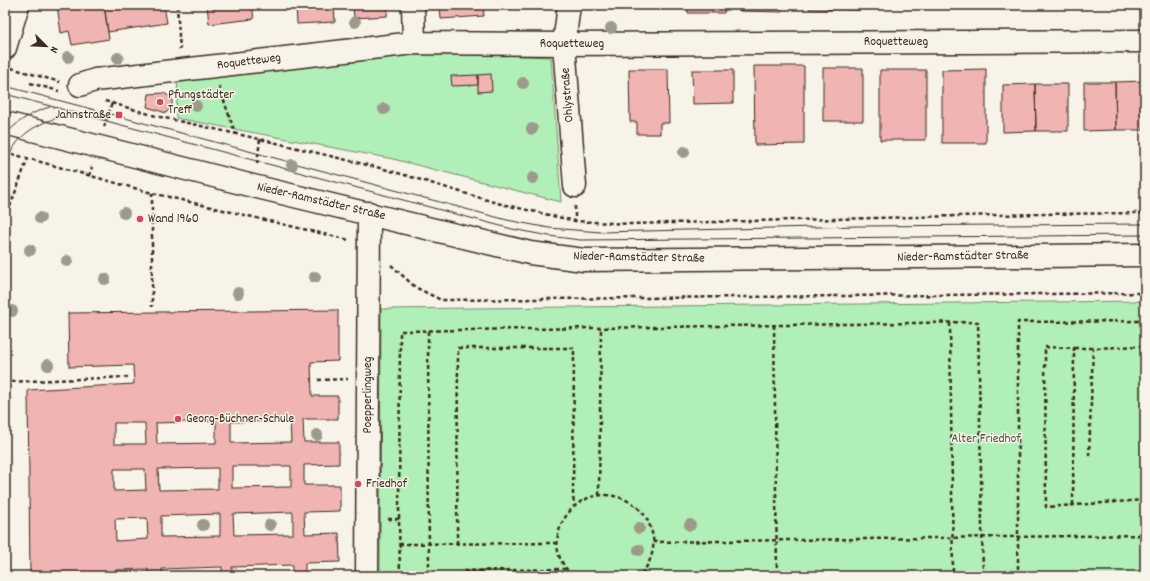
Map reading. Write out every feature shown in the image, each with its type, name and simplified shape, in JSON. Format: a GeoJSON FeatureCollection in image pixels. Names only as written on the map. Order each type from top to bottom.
{"type":"FeatureCollection","features":[{"type":"Feature","properties":{"kind":"street"},"geometry":{"type":"LineString","coordinates":[[5,48],[18,5]]}},
{"type":"Feature","properties":{"kind":"street"},"geometry":{"type":"LineString","coordinates":[[413,5],[414,43]]}},
{"type":"Feature","properties":{"kind":"street","name":"Ohlystraße"},"geometry":{"type":"LineString","coordinates":[[569,5],[564,44],[575,186]]}},
{"type":"Feature","properties":{"kind":"street","name":"Roquetteweg"},"geometry":{"type":"LineString","coordinates":[[80,85],[95,80],[414,43],[564,44],[1145,41]]}},
{"type":"Feature","properties":{"kind":"street","name":"Nieder-Ramstädter Straße"},"geometry":{"type":"LineString","coordinates":[[5,123],[253,186],[530,253],[584,260],[1145,255]]}},
{"type":"Feature","properties":{"kind":"street","name":"Poepperlingweg"},"geometry":{"type":"LineString","coordinates":[[367,576],[369,213]]}},
{"type":"Feature","properties":{"kind":"path"},"geometry":{"type":"LineString","coordinates":[[177,5],[182,70]]}},
{"type":"Feature","properties":{"kind":"path"},"geometry":{"type":"LineString","coordinates":[[5,66],[52,81],[80,85]]}},
{"type":"Feature","properties":{"kind":"path"},"geometry":{"type":"LineString","coordinates":[[212,66],[235,133]]}},
{"type":"Feature","properties":{"kind":"path"},"geometry":{"type":"LineString","coordinates":[[104,129],[112,103]]}},
{"type":"Feature","properties":{"kind":"path"},"geometry":{"type":"LineString","coordinates":[[156,116],[235,133],[388,170],[497,203],[575,221],[630,224],[1039,214],[1145,213]]}},
{"type":"Feature","properties":{"kind":"path"},"geometry":{"type":"LineString","coordinates":[[256,170],[260,139]]}},
{"type":"Feature","properties":{"kind":"path"},"geometry":{"type":"LineString","coordinates":[[5,152],[152,194],[368,245],[415,288],[441,300],[1145,293]]}},
{"type":"Feature","properties":{"kind":"path"},"geometry":{"type":"LineString","coordinates":[[5,220],[28,158]]}},
{"type":"Feature","properties":{"kind":"path"},"geometry":{"type":"LineString","coordinates":[[89,176],[92,167]]}},
{"type":"Feature","properties":{"kind":"path"},"geometry":{"type":"LineString","coordinates":[[152,194],[152,307]]}},
{"type":"Feature","properties":{"kind":"path"},"geometry":{"type":"LineString","coordinates":[[1018,576],[1018,322],[1145,321]]}},
{"type":"Feature","properties":{"kind":"path"},"geometry":{"type":"LineString","coordinates":[[950,322],[953,576]]}},
{"type":"Feature","properties":{"kind":"path"},"geometry":{"type":"LineString","coordinates":[[400,576],[400,330],[978,322],[983,576]]}},
{"type":"Feature","properties":{"kind":"path"},"geometry":{"type":"LineString","coordinates":[[774,325],[778,540],[777,576]]}},
{"type":"Feature","properties":{"kind":"path"},"geometry":{"type":"LineString","coordinates":[[599,495],[601,328]]}},
{"type":"Feature","properties":{"kind":"path"},"geometry":{"type":"LineString","coordinates":[[428,330],[429,576]]}},
{"type":"Feature","properties":{"kind":"path"},"geometry":{"type":"LineString","coordinates":[[1145,346],[1093,348],[1044,347],[1046,507],[1145,500]]}},
{"type":"Feature","properties":{"kind":"path"},"geometry":{"type":"LineString","coordinates":[[457,544],[458,348],[574,348],[574,506]]}},
{"type":"Feature","properties":{"kind":"path"},"geometry":{"type":"LineString","coordinates":[[1073,505],[1074,348]]}},
{"type":"Feature","properties":{"kind":"path"},"geometry":{"type":"LineString","coordinates":[[1089,456],[1093,348]]}},
{"type":"Feature","properties":{"kind":"path"},"geometry":{"type":"LineString","coordinates":[[5,382],[129,377]]}},
{"type":"Feature","properties":{"kind":"path"},"geometry":{"type":"LineString","coordinates":[[318,380],[368,379]]}},
{"type":"Feature","properties":{"kind":"path"},"geometry":{"type":"LineString","coordinates":[[572,576],[559,557],[559,529],[565,516],[574,506],[586,499],[599,495],[616,496],[630,502],[643,512],[650,526],[654,542],[651,558],[644,572],[639,576]]}},
{"type":"Feature","properties":{"kind":"path"},"geometry":{"type":"LineString","coordinates":[[367,520],[399,519]]}},
{"type":"Feature","properties":{"kind":"path"},"geometry":{"type":"LineString","coordinates":[[654,542],[1145,535]]}},
{"type":"Feature","properties":{"kind":"path"},"geometry":{"type":"LineString","coordinates":[[399,544],[558,543]]}},
{"type":"Feature","properties":{"kind":"path"},"geometry":{"type":"LineString","coordinates":[[462,576],[462,571],[566,569]]}},
{"type":"Feature","properties":{"kind":"green space"},"geometry":{"type":"Polygon","coordinates":[[[414,52],[551,57],[561,202],[393,159],[176,118],[178,76],[414,52]]]}},
{"type":"Feature","properties":{"kind":"green space","name":"Alter Friedhof"},"geometry":{"type":"Polygon","coordinates":[[[1145,301],[1145,576],[380,576],[381,309],[1145,301]]]}},
{"type":"Feature","properties":{"kind":"building"},"geometry":{"type":"Polygon","coordinates":[[[57,5],[104,5],[109,39],[72,45],[69,31],[61,33],[57,5]]]}},
{"type":"Feature","properties":{"kind":"building"},"geometry":{"type":"Polygon","coordinates":[[[104,5],[164,5],[167,23],[108,32],[104,5]]]}},
{"type":"Feature","properties":{"kind":"building"},"geometry":{"type":"Polygon","coordinates":[[[207,5],[252,5],[254,19],[209,24],[207,5]]]}},
{"type":"Feature","properties":{"kind":"building"},"geometry":{"type":"Polygon","coordinates":[[[296,5],[334,5],[335,22],[297,24],[296,5]]]}},
{"type":"Feature","properties":{"kind":"building"},"geometry":{"type":"Polygon","coordinates":[[[353,5],[388,5],[387,16],[354,18],[353,5]]]}},
{"type":"Feature","properties":{"kind":"building"},"geometry":{"type":"Polygon","coordinates":[[[440,5],[483,5],[484,16],[441,19],[440,5]]]}},
{"type":"Feature","properties":{"kind":"building"},"geometry":{"type":"Polygon","coordinates":[[[688,5],[725,5],[724,13],[688,13],[688,5]]]}},
{"type":"Feature","properties":{"kind":"building"},"geometry":{"type":"Polygon","coordinates":[[[740,5],[782,5],[782,12],[740,11],[740,5]]]}},
{"type":"Feature","properties":{"kind":"building"},"geometry":{"type":"Polygon","coordinates":[[[810,5],[860,5],[860,10],[809,9],[810,5]]]}},
{"type":"Feature","properties":{"kind":"building"},"geometry":{"type":"Polygon","coordinates":[[[754,66],[804,66],[804,144],[755,145],[754,66]]]}},
{"type":"Feature","properties":{"kind":"building"},"geometry":{"type":"Polygon","coordinates":[[[823,68],[863,68],[863,121],[823,121],[823,68]]]}},
{"type":"Feature","properties":{"kind":"building"},"geometry":{"type":"Polygon","coordinates":[[[629,69],[668,69],[669,123],[660,123],[660,134],[637,134],[637,122],[630,122],[629,69]]]}},
{"type":"Feature","properties":{"kind":"building"},"geometry":{"type":"Polygon","coordinates":[[[986,69],[986,143],[942,143],[942,70],[986,69]]]}},
{"type":"Feature","properties":{"kind":"building"},"geometry":{"type":"Polygon","coordinates":[[[692,70],[733,70],[733,103],[693,104],[692,70]]]}},
{"type":"Feature","properties":{"kind":"building"},"geometry":{"type":"Polygon","coordinates":[[[880,70],[926,70],[926,140],[880,140],[880,70]]]}},
{"type":"Feature","properties":{"kind":"building"},"geometry":{"type":"Polygon","coordinates":[[[491,74],[492,91],[478,92],[478,75],[491,74]]]}},
{"type":"Feature","properties":{"kind":"building"},"geometry":{"type":"Polygon","coordinates":[[[478,75],[478,85],[452,86],[451,76],[478,75]]]}},
{"type":"Feature","properties":{"kind":"building"},"geometry":{"type":"Polygon","coordinates":[[[1145,81],[1145,130],[1116,130],[1115,82],[1145,81]]]}},
{"type":"Feature","properties":{"kind":"building"},"geometry":{"type":"Polygon","coordinates":[[[1084,82],[1115,82],[1116,130],[1084,131],[1084,82]]]}},
{"type":"Feature","properties":{"kind":"building"},"geometry":{"type":"Polygon","coordinates":[[[1035,84],[1068,84],[1068,131],[1036,131],[1035,84]]]}},
{"type":"Feature","properties":{"kind":"building"},"geometry":{"type":"Polygon","coordinates":[[[1035,84],[1036,131],[1003,132],[1003,85],[1035,84]]]}},
{"type":"Feature","properties":{"kind":"building","name":"Pfungstädter Treff"},"geometry":{"type":"Polygon","coordinates":[[[164,93],[172,98],[172,106],[166,113],[147,107],[149,94],[164,93]]]}},
{"type":"Feature","properties":{"kind":"building"},"geometry":{"type":"Polygon","coordinates":[[[338,310],[338,361],[311,362],[312,396],[338,396],[338,419],[303,419],[304,442],[339,442],[339,464],[304,465],[304,485],[340,485],[340,511],[304,512],[305,534],[339,533],[340,562],[305,563],[305,576],[292,576],[292,565],[232,567],[232,576],[222,576],[222,567],[162,569],[163,576],[148,576],[148,569],[116,570],[116,576],[30,576],[28,390],[134,384],[133,365],[69,367],[68,313],[338,310]],[[216,421],[156,423],[157,444],[216,443],[216,421]],[[290,421],[231,422],[231,443],[291,442],[290,421]],[[114,423],[114,444],[146,444],[145,423],[114,423]],[[232,466],[232,488],[291,487],[291,466],[232,466]],[[218,468],[158,469],[159,490],[218,489],[218,468]],[[114,469],[114,491],[146,490],[145,469],[114,469]],[[293,512],[233,514],[234,535],[293,534],[293,512]],[[220,514],[161,516],[161,537],[220,536],[220,514]],[[147,518],[115,519],[116,541],[148,539],[147,518]]]}},
{"type":"Feature","properties":{"kind":"tram line"},"geometry":{"type":"LineString","coordinates":[[5,86],[507,220],[549,228],[601,232],[860,226],[1145,224]]}},
{"type":"Feature","properties":{"kind":"tram line"},"geometry":{"type":"LineString","coordinates":[[5,94],[512,229],[580,240],[1145,235]]}},
{"type":"Feature","properties":{"kind":"tram line"},"geometry":{"type":"LineString","coordinates":[[5,136],[14,126],[25,118],[50,107]]}},
{"type":"Feature","properties":{"kind":"tram line"},"geometry":{"type":"LineString","coordinates":[[5,164],[17,143],[33,128],[47,121],[62,117],[77,116]]}},
{"type":"Feature","properties":{"kind":"tram line"},"geometry":{"type":"LineString","coordinates":[[5,134],[5,153]]}},
{"type":"Feature","properties":{"kind":"place","name":"Pfungstädter Treff"},"geometry":{"type":"Point","coordinates":[160,102]}},
{"type":"Feature","properties":{"kind":"place","name":"Jahnstraße"},"geometry":{"type":"Point","coordinates":[119,115]}},
{"type":"Feature","properties":{"kind":"place","name":"Wand 1960"},"geometry":{"type":"Point","coordinates":[140,219]}},
{"type":"Feature","properties":{"kind":"place","name":"Georg-Büchner-Schule"},"geometry":{"type":"Point","coordinates":[178,419]}},
{"type":"Feature","properties":{"kind":"place","name":"Friedhof"},"geometry":{"type":"Point","coordinates":[358,484]}}]}
